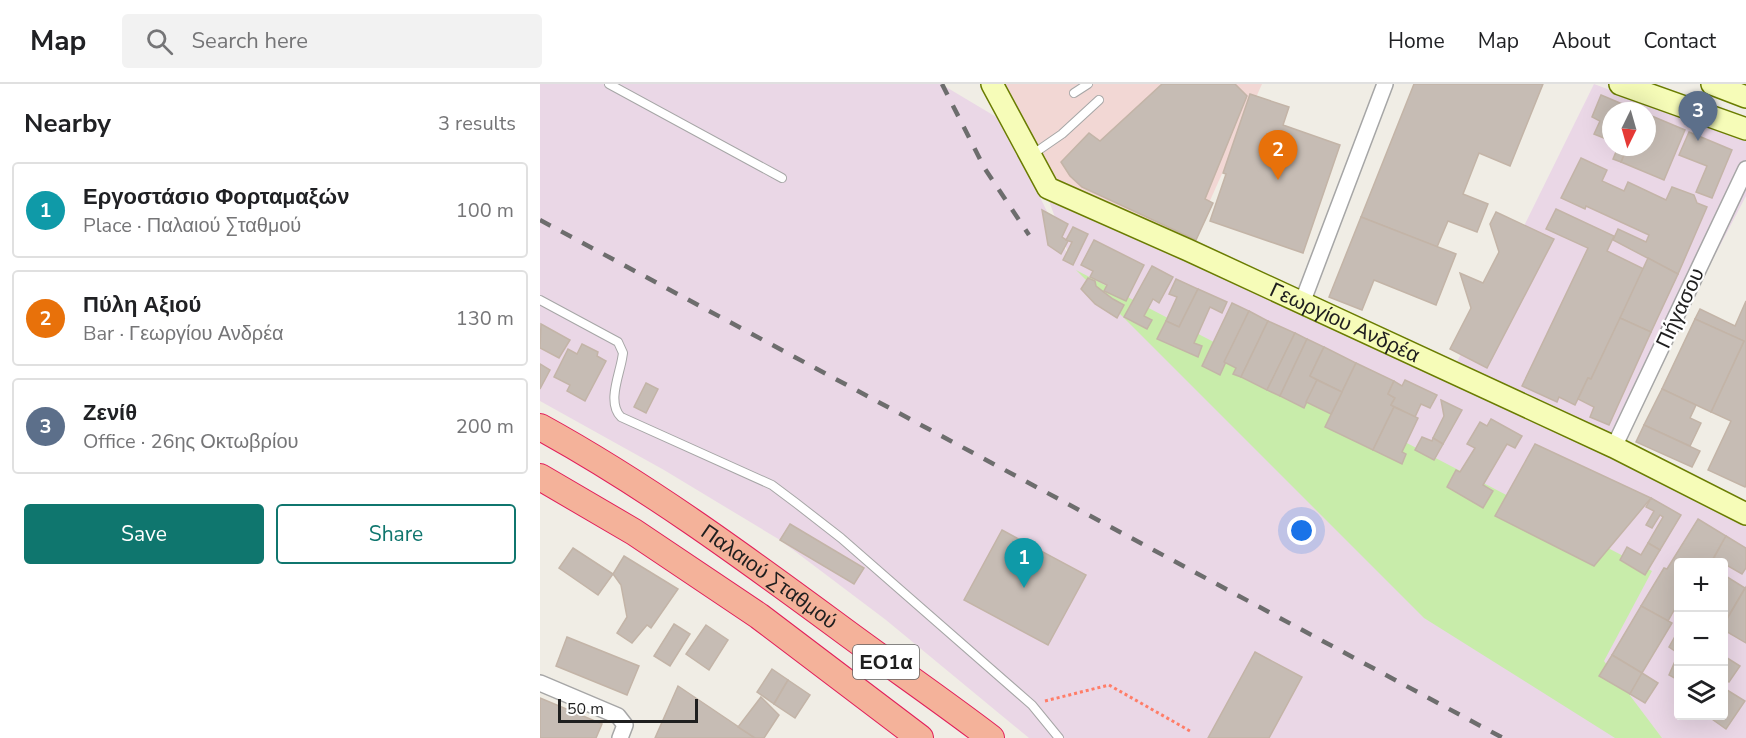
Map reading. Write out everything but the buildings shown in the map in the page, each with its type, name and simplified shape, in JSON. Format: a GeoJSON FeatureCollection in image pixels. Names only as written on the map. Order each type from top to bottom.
{"type":"FeatureCollection","features":[{"type":"Feature","properties":{"kind":"highway","name":"Παλαιού Σταθμού"},"geometry":{"type":"LineString","coordinates":[[540,427],[659,499],[782,585],[991,738]]}},
{"type":"Feature","properties":{"kind":"highway","name":"Παλαιού Σταθμού"},"geometry":{"type":"LineString","coordinates":[[540,477],[634,532],[759,616],[920,738]]}},
{"type":"Feature","properties":{"kind":"main road","name":"Γεωργίου Ανδρέα"},"geometry":{"type":"LineString","coordinates":[[992,84],[1048,188],[1614,447],[1746,514]]}},
{"type":"Feature","properties":{"kind":"main road"},"geometry":{"type":"LineString","coordinates":[[1620,84],[1746,129]]}},
{"type":"Feature","properties":{"kind":"main road"},"geometry":{"type":"LineString","coordinates":[[1712,84],[1746,97]]}},
{"type":"Feature","properties":{"kind":"street"},"geometry":{"type":"LineString","coordinates":[[1302,303],[1385,84]]}},
{"type":"Feature","properties":{"kind":"street","name":"Πήγασου"},"geometry":{"type":"LineString","coordinates":[[1614,447],[1746,169]]}},
{"type":"Feature","properties":{"kind":"street"},"geometry":{"type":"LineString","coordinates":[[540,683],[612,711],[625,725],[620,738]]}},
{"type":"Feature","properties":{"kind":"lane"},"geometry":{"type":"LineString","coordinates":[[609,84],[782,178]]}},
{"type":"Feature","properties":{"kind":"lane"},"geometry":{"type":"LineString","coordinates":[[1074,93],[1088,84]]}},
{"type":"Feature","properties":{"kind":"lane"},"geometry":{"type":"LineString","coordinates":[[1031,155],[1062,134],[1099,100]]}},
{"type":"Feature","properties":{"kind":"lane"},"geometry":{"type":"LineString","coordinates":[[540,300],[618,342],[623,353],[614,403],[621,417],[772,485],[841,538],[1032,705],[1059,738]]}},
{"type":"Feature","properties":{"kind":"path"},"geometry":{"type":"LineString","coordinates":[[1032,705],[1109,685],[1190,731]]}},
{"type":"Feature","properties":{"kind":"shaded area"},"geometry":{"type":"Polygon","coordinates":[[[540,84],[941,84],[1003,121],[1071,261],[1049,201],[1454,368],[1594,84],[1642,102],[1602,102],[1602,156],[1656,156],[1656,107],[1746,141],[1746,196],[1618,440],[1746,503],[1746,738],[1029,738],[886,620],[780,540],[664,470],[540,401],[540,84]]]}},
{"type":"Feature","properties":{"kind":"shaded area"},"geometry":{"type":"Polygon","coordinates":[[[997,84],[1262,84],[1188,250],[1048,188],[997,84]]]}},
{"type":"Feature","properties":{"kind":"green space"},"geometry":{"type":"Polygon","coordinates":[[[1076,270],[1652,571],[1604,661],[1662,738],[1615,738],[1424,618],[1076,270]]]}},
{"type":"Feature","properties":{"kind":"railway"},"geometry":{"type":"LineString","coordinates":[[942,84],[985,169],[1029,235]]}},
{"type":"Feature","properties":{"kind":"railway"},"geometry":{"type":"LineString","coordinates":[[540,220],[1503,738]]}},
{"type":"Feature","properties":{"kind":"place","name":"Ζενίθ"},"geometry":{"type":"Point","coordinates":[1698,141]}},
{"type":"Feature","properties":{"kind":"place","name":"Πύλη Αξιού"},"geometry":{"type":"Point","coordinates":[1278,180]}},
{"type":"Feature","properties":{"kind":"place","name":"Εργοστάσιο Φορταμαξών"},"geometry":{"type":"Point","coordinates":[1024,588]}}]}
